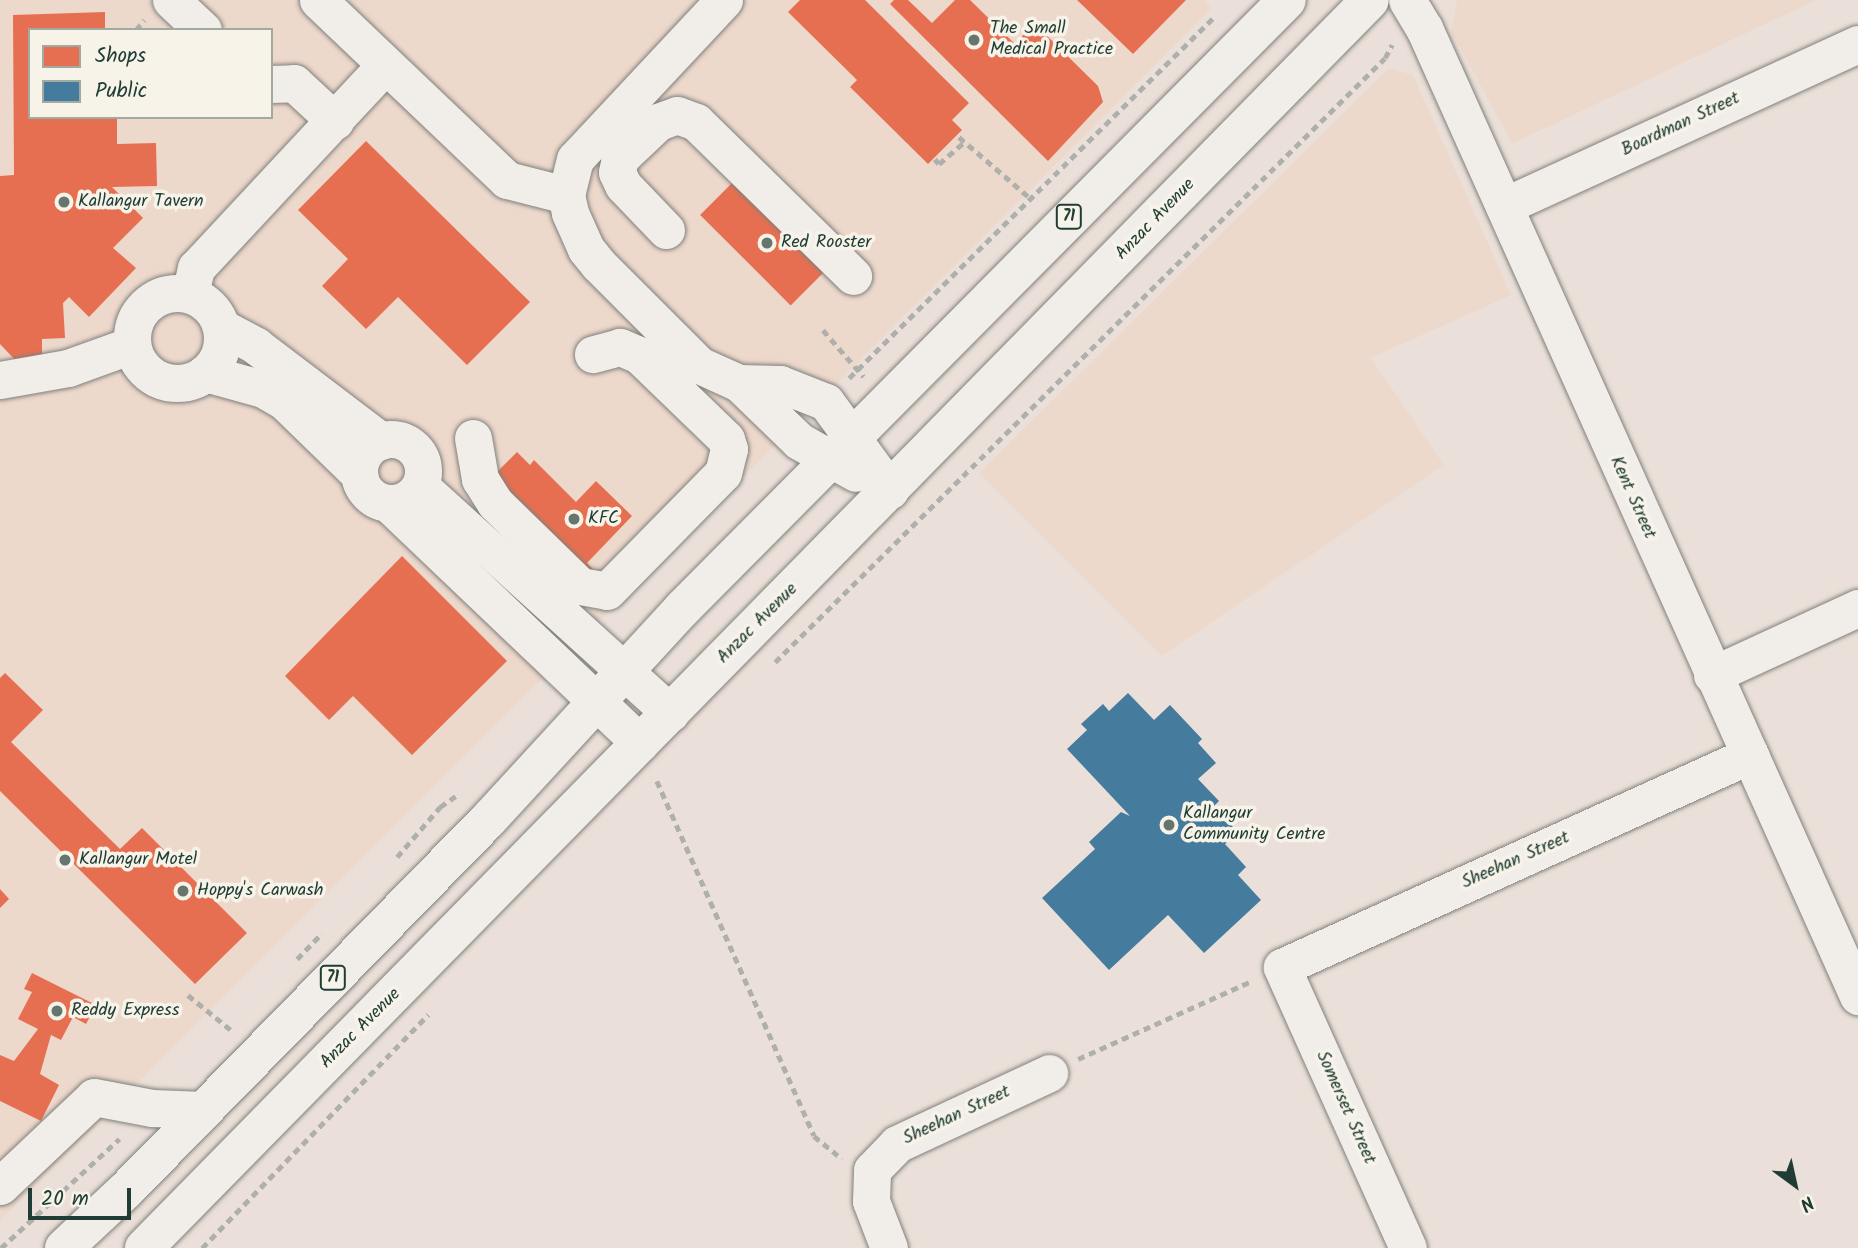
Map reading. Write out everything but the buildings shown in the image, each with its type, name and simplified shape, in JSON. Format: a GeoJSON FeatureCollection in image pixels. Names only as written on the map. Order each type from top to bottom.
{"type":"FeatureCollection","features":[{"type":"Feature","properties":{"kind":"highway","name":"71"},"geometry":{"type":"LineString","coordinates":[[64,1248],[204,1110],[488,820],[623,671],[841,448],[1287,0]]}},
{"type":"Feature","properties":{"kind":"highway","name":"Anzac Avenue"},"geometry":{"type":"LineString","coordinates":[[144,1248],[1370,0]]}},
{"type":"Feature","properties":{"kind":"street"},"geometry":{"type":"LineString","coordinates":[[172,0],[200,28]]}},
{"type":"Feature","properties":{"kind":"street"},"geometry":{"type":"LineString","coordinates":[[318,0],[506,180],[566,195]]}},
{"type":"Feature","properties":{"kind":"street"},"geometry":{"type":"LineString","coordinates":[[724,0],[589,141],[575,159],[566,195],[586,249],[614,281],[699,365],[739,383],[780,384],[815,396],[831,408],[841,448],[890,490]]}},
{"type":"Feature","properties":{"kind":"street","name":"Kent Street"},"geometry":{"type":"LineString","coordinates":[[1403,17],[1424,27],[1858,996]]}},
{"type":"Feature","properties":{"kind":"street","name":"Boardman Street"},"geometry":{"type":"LineString","coordinates":[[1504,205],[1858,44]]}},
{"type":"Feature","properties":{"kind":"street"},"geometry":{"type":"LineString","coordinates":[[190,295],[196,268],[385,65]]}},
{"type":"Feature","properties":{"kind":"street"},"geometry":{"type":"LineString","coordinates":[[273,84],[294,83],[335,121]]}},
{"type":"Feature","properties":{"kind":"street"},"geometry":{"type":"LineString","coordinates":[[666,230],[622,185],[617,172],[620,158],[658,122],[677,115],[696,122],[853,276]]}},
{"type":"Feature","properties":{"kind":"street"},"geometry":{"type":"LineString","coordinates":[[164,295],[190,295],[215,313],[221,327],[220,352],[205,373],[185,383],[162,381],[142,367],[132,345],[136,320],[143,309],[164,295]]}},
{"type":"Feature","properties":{"kind":"street"},"geometry":{"type":"LineString","coordinates":[[221,327],[256,346],[381,441],[402,442],[419,455],[420,486],[670,713]]}},
{"type":"Feature","properties":{"kind":"street"},"geometry":{"type":"LineString","coordinates":[[0,380],[68,368],[132,345]]}},
{"type":"Feature","properties":{"kind":"street"},"geometry":{"type":"LineString","coordinates":[[473,438],[480,479],[495,503],[580,586],[591,592],[607,592],[723,473],[729,449],[726,439],[639,355],[620,347],[593,354]]}},
{"type":"Feature","properties":{"kind":"street"},"geometry":{"type":"LineString","coordinates":[[205,373],[262,389],[284,401],[359,474],[365,490],[388,503],[640,743]]}},
{"type":"Feature","properties":{"kind":"street"},"geometry":{"type":"LineString","coordinates":[[359,474],[365,454],[381,441]]}},
{"type":"Feature","properties":{"kind":"street"},"geometry":{"type":"LineString","coordinates":[[388,503],[406,499],[420,486]]}},
{"type":"Feature","properties":{"kind":"street"},"geometry":{"type":"LineString","coordinates":[[1712,675],[1858,608]]}},
{"type":"Feature","properties":{"kind":"street","name":"Sheehan Street"},"geometry":{"type":"LineString","coordinates":[[1282,967],[1750,755]]}},
{"type":"Feature","properties":{"kind":"street","name":"Somerset Street"},"geometry":{"type":"LineString","coordinates":[[1282,967],[1408,1248]]}},
{"type":"Feature","properties":{"kind":"street","name":"Sheehan Street"},"geometry":{"type":"LineString","coordinates":[[872,1170],[897,1144],[1049,1073]]}},
{"type":"Feature","properties":{"kind":"street"},"geometry":{"type":"LineString","coordinates":[[2,1179],[94,1097],[152,1108],[204,1110]]}},
{"type":"Feature","properties":{"kind":"street"},"geometry":{"type":"LineString","coordinates":[[872,1170],[871,1201],[889,1248]]}},
{"type":"Feature","properties":{"kind":"path"},"geometry":{"type":"LineString","coordinates":[[845,383],[1029,197],[1222,9]]}},
{"type":"Feature","properties":{"kind":"path"},"geometry":{"type":"LineString","coordinates":[[773,664],[1385,58],[1403,17]]}},
{"type":"Feature","properties":{"kind":"path"},"geometry":{"type":"LineString","coordinates":[[959,137],[1029,197]]}},
{"type":"Feature","properties":{"kind":"path"},"geometry":{"type":"LineString","coordinates":[[935,159],[939,164],[965,141]]}},
{"type":"Feature","properties":{"kind":"path"},"geometry":{"type":"LineString","coordinates":[[823,330],[863,377]]}},
{"type":"Feature","properties":{"kind":"path"},"geometry":{"type":"LineString","coordinates":[[647,791],[667,771]]}},
{"type":"Feature","properties":{"kind":"path"},"geometry":{"type":"LineString","coordinates":[[657,781],[814,1136],[839,1157],[872,1170]]}},
{"type":"Feature","properties":{"kind":"path"},"geometry":{"type":"LineString","coordinates":[[395,861],[440,807],[460,794]]}},
{"type":"Feature","properties":{"kind":"path"},"geometry":{"type":"LineString","coordinates":[[293,965],[327,929]]}},
{"type":"Feature","properties":{"kind":"path"},"geometry":{"type":"LineString","coordinates":[[1049,1073],[1282,967]]}},
{"type":"Feature","properties":{"kind":"path"},"geometry":{"type":"LineString","coordinates":[[188,995],[231,1030]]}},
{"type":"Feature","properties":{"kind":"path"},"geometry":{"type":"LineString","coordinates":[[202,1248],[434,1009]]}},
{"type":"Feature","properties":{"kind":"path"},"geometry":{"type":"LineString","coordinates":[[221,1040],[240,1021]]}},
{"type":"Feature","properties":{"kind":"path"},"geometry":{"type":"LineString","coordinates":[[1,1248],[152,1108]]}},
{"type":"Feature","properties":{"kind":"shaded area"},"geometry":{"type":"Polygon","coordinates":[[[0,0],[1204,0],[1212,8],[0,1221],[0,0]]]}},
{"type":"Feature","properties":{"kind":"shaded area"},"geometry":{"type":"Polygon","coordinates":[[[1457,0],[1816,0],[1512,144],[1451,31],[1457,0]]]}},
{"type":"Feature","properties":{"kind":"shaded area"},"geometry":{"type":"Polygon","coordinates":[[[1389,68],[1413,75],[1511,295],[1371,358],[1444,465],[1162,656],[979,473],[1389,68]]]}},
{"type":"Feature","properties":{"kind":"place","name":"The Small Medical Practice"},"geometry":{"type":"Point","coordinates":[974,40]}},
{"type":"Feature","properties":{"kind":"place","name":"Kallangur Tavern"},"geometry":{"type":"Point","coordinates":[64,202]}},
{"type":"Feature","properties":{"kind":"place","name":"Red Rooster"},"geometry":{"type":"Point","coordinates":[767,243]}},
{"type":"Feature","properties":{"kind":"place","name":"KFC"},"geometry":{"type":"Point","coordinates":[574,519]}},
{"type":"Feature","properties":{"kind":"place","name":"Kallangur Community Centre"},"geometry":{"type":"Point","coordinates":[1169,825]}},
{"type":"Feature","properties":{"kind":"place","name":"Kallangur Motel"},"geometry":{"type":"Point","coordinates":[65,860]}},
{"type":"Feature","properties":{"kind":"place","name":"Hoppy's Carwash"},"geometry":{"type":"Point","coordinates":[183,891]}},
{"type":"Feature","properties":{"kind":"place","name":"Reddy Express"},"geometry":{"type":"Point","coordinates":[57,1011]}}]}
